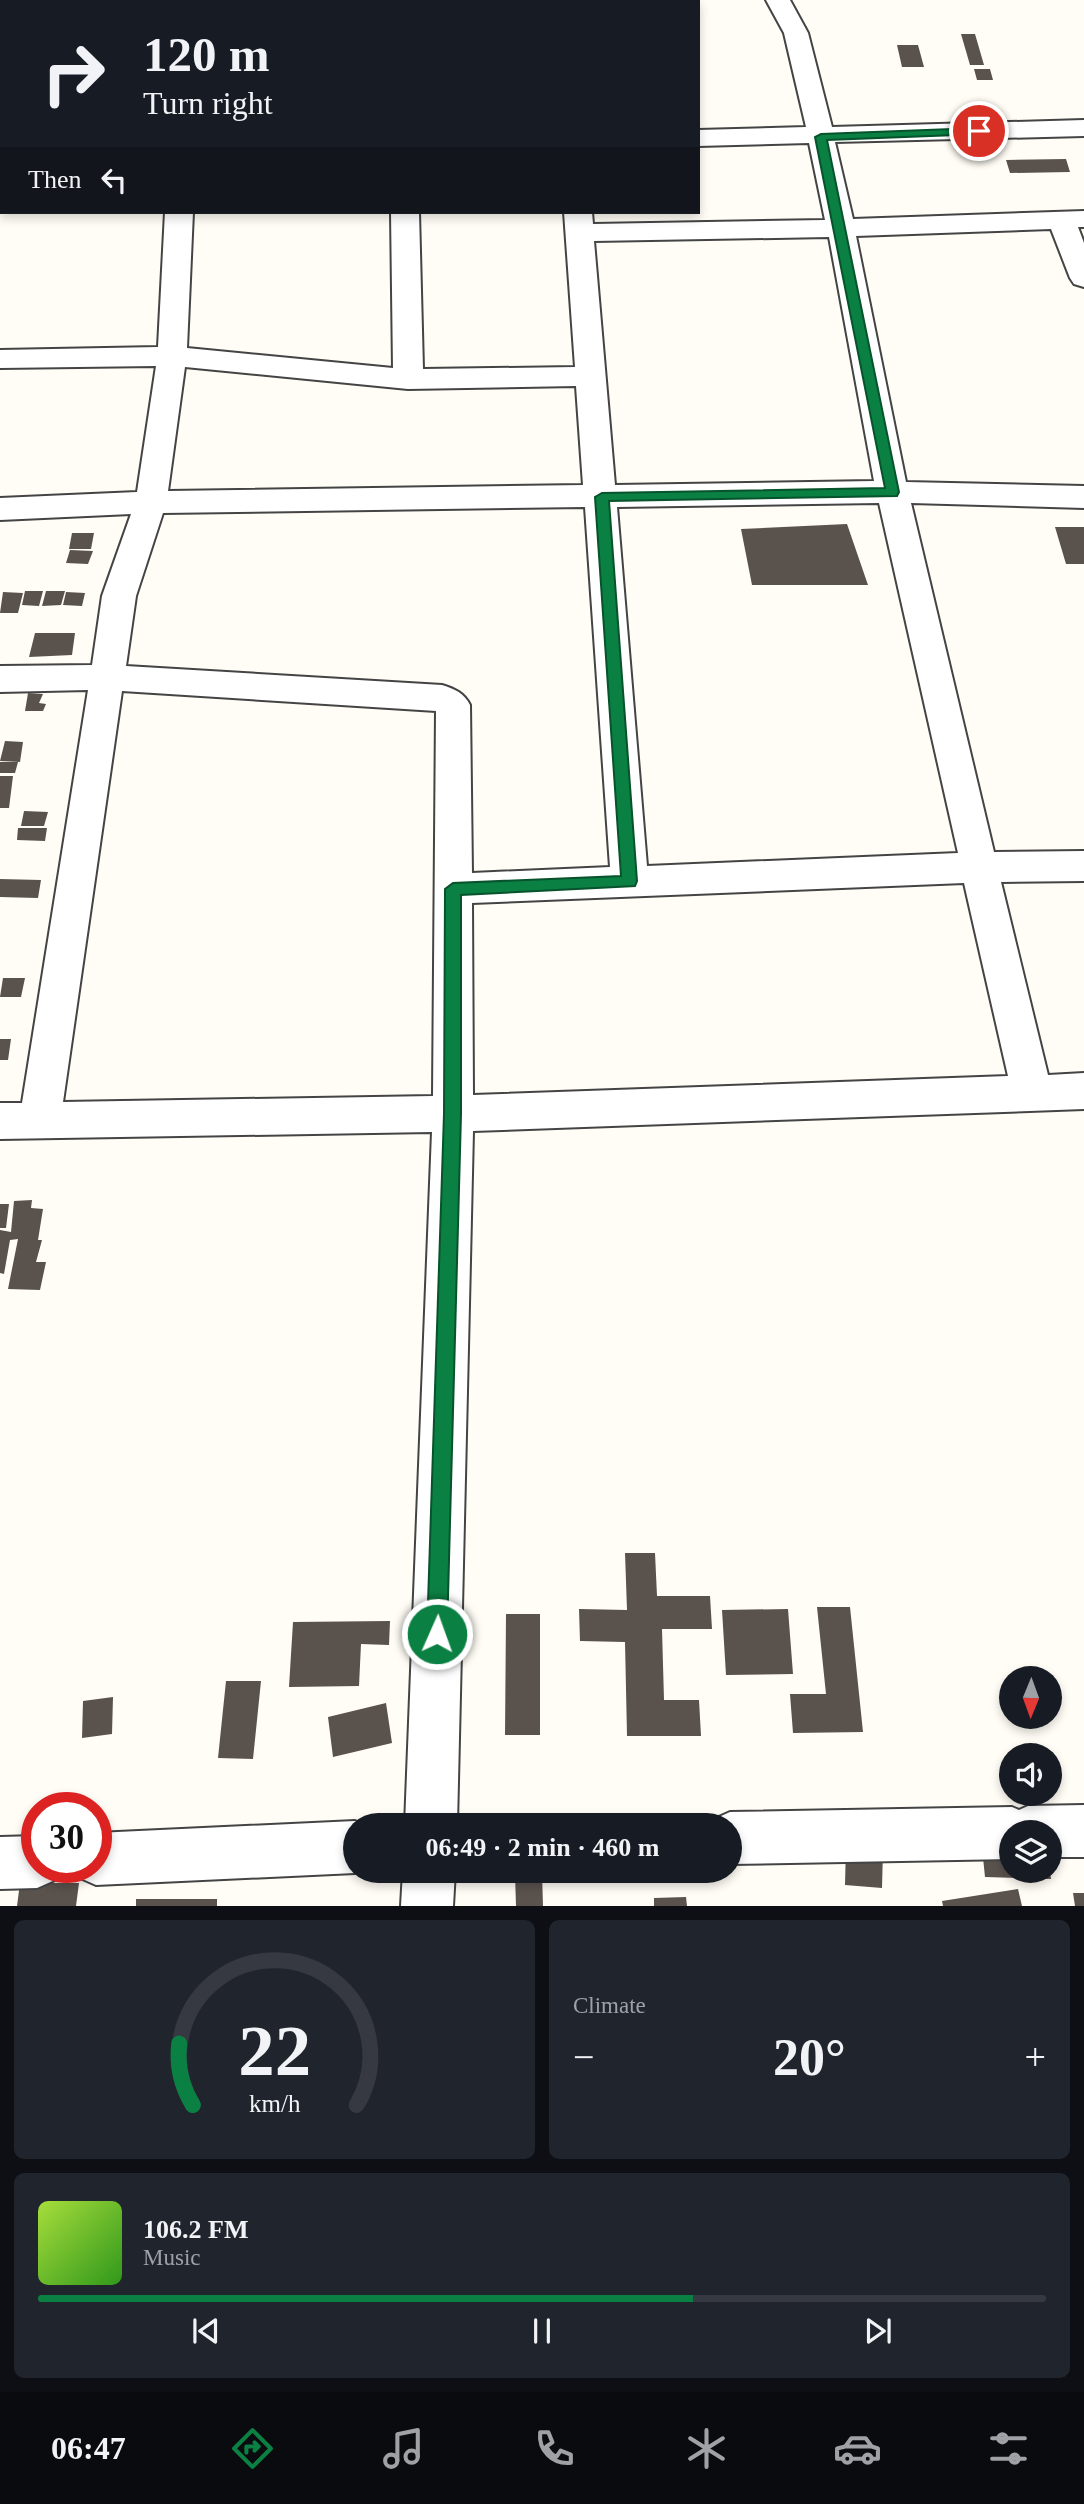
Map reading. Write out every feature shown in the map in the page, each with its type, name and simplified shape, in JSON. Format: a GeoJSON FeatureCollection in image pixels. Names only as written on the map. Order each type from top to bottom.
{"type":"FeatureCollection","features":[{"type":"Feature","properties":{"kind":"street"},"geometry":{"type":"LineString","coordinates":[[778,0],[796,33],[821,137],[892,492],[1032,1093]]}},
{"type":"Feature","properties":{"kind":"street"},"geometry":{"type":"LineString","coordinates":[[700,138],[821,137],[1084,128]]}},
{"type":"Feature","properties":{"kind":"street"},"geometry":{"type":"LineString","coordinates":[[40,1120],[119,596],[151,502],[172,356],[180,214]]}},
{"type":"Feature","properties":{"kind":"street"},"geometry":{"type":"LineString","coordinates":[[405,214],[408,379]]}},
{"type":"Feature","properties":{"kind":"street"},"geometry":{"type":"LineString","coordinates":[[630,881],[579,222],[841,228],[1072,220],[1084,278]]}},
{"type":"Feature","properties":{"kind":"street"},"geometry":{"type":"LineString","coordinates":[[0,359],[172,356],[408,379],[592,376]]}},
{"type":"Feature","properties":{"kind":"street"},"geometry":{"type":"LineString","coordinates":[[0,509],[151,502],[892,492],[1084,497]]}},
{"type":"Feature","properties":{"kind":"street"},"geometry":{"type":"LineString","coordinates":[[0,679],[105,677],[448,699],[453,705],[453,1114],[431,1813]]}},
{"type":"Feature","properties":{"kind":"street"},"geometry":{"type":"LineString","coordinates":[[453,889],[979,867],[1084,866]]}},
{"type":"Feature","properties":{"kind":"street"},"geometry":{"type":"LineString","coordinates":[[0,1121],[453,1114],[1084,1091]]}},
{"type":"Feature","properties":{"kind":"street"},"geometry":{"type":"LineString","coordinates":[[1062,1831],[1084,1831]]}},
{"type":"Feature","properties":{"kind":"street"},"geometry":{"type":"LineString","coordinates":[[742,1838],[999,1833]]}},
{"type":"Feature","properties":{"kind":"street"},"geometry":{"type":"LineString","coordinates":[[112,1858],[343,1848]]}},
{"type":"Feature","properties":{"kind":"street"},"geometry":{"type":"LineString","coordinates":[[0,1863],[21,1862]]}},
{"type":"Feature","properties":{"kind":"street"},"geometry":{"type":"LineString","coordinates":[[427,1906],[428,1883]]}},
{"type":"Feature","properties":{"kind":"building"},"geometry":{"type":"Polygon","coordinates":[[[961,34],[975,34],[984,65],[970,65],[961,34]]]}},
{"type":"Feature","properties":{"kind":"building"},"geometry":{"type":"Polygon","coordinates":[[[897,45],[918,45],[924,67],[902,67],[897,45]]]}},
{"type":"Feature","properties":{"kind":"building"},"geometry":{"type":"Polygon","coordinates":[[[974,69],[990,69],[993,80],[977,80],[974,69]]]}},
{"type":"Feature","properties":{"kind":"building"},"geometry":{"type":"Polygon","coordinates":[[[1066,159],[1070,172],[1010,173],[1006,160],[1066,159]]]}},
{"type":"Feature","properties":{"kind":"building"},"geometry":{"type":"Polygon","coordinates":[[[847,524],[868,585],[752,585],[741,529],[847,524]]]}},
{"type":"Feature","properties":{"kind":"building"},"geometry":{"type":"Polygon","coordinates":[[[1055,527],[1084,527],[1084,564],[1066,564],[1055,527]]]}},
{"type":"Feature","properties":{"kind":"building"},"geometry":{"type":"Polygon","coordinates":[[[72,533],[94,533],[91,549],[69,549],[72,533]]]}},
{"type":"Feature","properties":{"kind":"building"},"geometry":{"type":"Polygon","coordinates":[[[70,550],[93,551],[88,564],[66,563],[70,550]]]}},
{"type":"Feature","properties":{"kind":"building"},"geometry":{"type":"Polygon","coordinates":[[[25,591],[43,591],[39,606],[22,605],[25,591]]]}},
{"type":"Feature","properties":{"kind":"building"},"geometry":{"type":"Polygon","coordinates":[[[46,591],[65,591],[61,605],[42,606],[46,591]]]}},
{"type":"Feature","properties":{"kind":"building"},"geometry":{"type":"Polygon","coordinates":[[[3,592],[23,593],[18,613],[0,613],[3,592]]]}},
{"type":"Feature","properties":{"kind":"building"},"geometry":{"type":"Polygon","coordinates":[[[66,592],[85,593],[82,606],[63,605],[66,592]]]}},
{"type":"Feature","properties":{"kind":"building"},"geometry":{"type":"Polygon","coordinates":[[[35,633],[75,633],[72,655],[29,657],[35,633]]]}},
{"type":"Feature","properties":{"kind":"building"},"geometry":{"type":"Polygon","coordinates":[[[28,693],[43,694],[39,703],[46,704],[43,711],[25,711],[28,693]]]}},
{"type":"Feature","properties":{"kind":"building"},"geometry":{"type":"Polygon","coordinates":[[[5,741],[23,742],[20,762],[0,761],[5,741]]]}},
{"type":"Feature","properties":{"kind":"building"},"geometry":{"type":"Polygon","coordinates":[[[0,762],[18,762],[15,773],[0,773],[0,762]]]}},
{"type":"Feature","properties":{"kind":"building"},"geometry":{"type":"Polygon","coordinates":[[[0,776],[13,776],[9,808],[0,808],[0,776]]]}},
{"type":"Feature","properties":{"kind":"building"},"geometry":{"type":"Polygon","coordinates":[[[24,811],[48,812],[44,826],[21,826],[24,811]]]}},
{"type":"Feature","properties":{"kind":"building"},"geometry":{"type":"Polygon","coordinates":[[[18,828],[47,828],[45,841],[17,840],[18,828]]]}},
{"type":"Feature","properties":{"kind":"building"},"geometry":{"type":"Polygon","coordinates":[[[0,879],[41,880],[38,898],[0,897],[0,879]]]}},
{"type":"Feature","properties":{"kind":"building"},"geometry":{"type":"Polygon","coordinates":[[[3,978],[25,978],[21,997],[0,997],[3,978]]]}},
{"type":"Feature","properties":{"kind":"building"},"geometry":{"type":"Polygon","coordinates":[[[0,1039],[11,1039],[8,1060],[0,1060],[0,1039]]]}},
{"type":"Feature","properties":{"kind":"building"},"geometry":{"type":"Polygon","coordinates":[[[32,1200],[31,1208],[43,1209],[38,1240],[42,1240],[36,1262],[46,1262],[40,1290],[8,1289],[18,1239],[10,1240],[4,1274],[0,1273],[0,1230],[11,1232],[14,1201],[32,1200]]]}},
{"type":"Feature","properties":{"kind":"building"},"geometry":{"type":"Polygon","coordinates":[[[0,1204],[9,1204],[6,1228],[0,1228],[0,1204]]]}},
{"type":"Feature","properties":{"kind":"building"},"geometry":{"type":"Polygon","coordinates":[[[625,1553],[655,1553],[657,1596],[710,1596],[712,1629],[662,1629],[664,1700],[699,1700],[701,1736],[627,1736],[625,1642],[580,1641],[579,1609],[627,1610],[625,1553]]]}},
{"type":"Feature","properties":{"kind":"building"},"geometry":{"type":"Polygon","coordinates":[[[817,1607],[850,1607],[863,1732],[793,1733],[790,1694],[826,1694],[817,1607]]]}},
{"type":"Feature","properties":{"kind":"building"},"geometry":{"type":"Polygon","coordinates":[[[788,1609],[793,1674],[726,1675],[722,1610],[788,1609]]]}},
{"type":"Feature","properties":{"kind":"building"},"geometry":{"type":"Polygon","coordinates":[[[506,1614],[540,1614],[540,1735],[505,1735],[506,1614]]]}},
{"type":"Feature","properties":{"kind":"building"},"geometry":{"type":"Polygon","coordinates":[[[390,1621],[389,1645],[361,1644],[359,1686],[289,1687],[293,1622],[390,1621]]]}},
{"type":"Feature","properties":{"kind":"building"},"geometry":{"type":"Polygon","coordinates":[[[226,1681],[261,1681],[253,1759],[218,1758],[226,1681]]]}},
{"type":"Feature","properties":{"kind":"building"},"geometry":{"type":"Polygon","coordinates":[[[113,1697],[112,1734],[82,1738],[83,1701],[113,1697]]]}},
{"type":"Feature","properties":{"kind":"building"},"geometry":{"type":"Polygon","coordinates":[[[386,1703],[392,1743],[333,1757],[328,1717],[386,1703]]]}},
{"type":"Feature","properties":{"kind":"building"},"geometry":{"type":"Polygon","coordinates":[[[981,1838],[999,1839],[999,1877],[985,1877],[981,1838]]]}},
{"type":"Feature","properties":{"kind":"building"},"geometry":{"type":"Polygon","coordinates":[[[846,1844],[883,1849],[882,1888],[845,1885],[846,1844]]]}},
{"type":"Feature","properties":{"kind":"building"},"geometry":{"type":"Polygon","coordinates":[[[20,1883],[79,1883],[76,1906],[17,1906],[20,1883]]]}},
{"type":"Feature","properties":{"kind":"building"},"geometry":{"type":"Polygon","coordinates":[[[515,1883],[542,1883],[543,1906],[516,1906],[515,1883]]]}},
{"type":"Feature","properties":{"kind":"building"},"geometry":{"type":"Polygon","coordinates":[[[1018,1889],[1022,1906],[943,1906],[942,1901],[1018,1889]]]}},
{"type":"Feature","properties":{"kind":"building"},"geometry":{"type":"Polygon","coordinates":[[[1073,1893],[1084,1893],[1084,1906],[1075,1906],[1073,1893]]]}},
{"type":"Feature","properties":{"kind":"building"},"geometry":{"type":"Polygon","coordinates":[[[686,1897],[687,1906],[654,1906],[654,1898],[686,1897]]]}},
{"type":"Feature","properties":{"kind":"building"},"geometry":{"type":"Polygon","coordinates":[[[136,1899],[217,1899],[217,1906],[136,1906],[136,1899]]]}},
{"type":"Feature","properties":{"kind":"route"},"geometry":{"type":"LineString","coordinates":[[437,1634],[453,1114],[453,889],[630,881],[602,497],[892,492],[849,266],[821,137],[979,131]]}}]}
